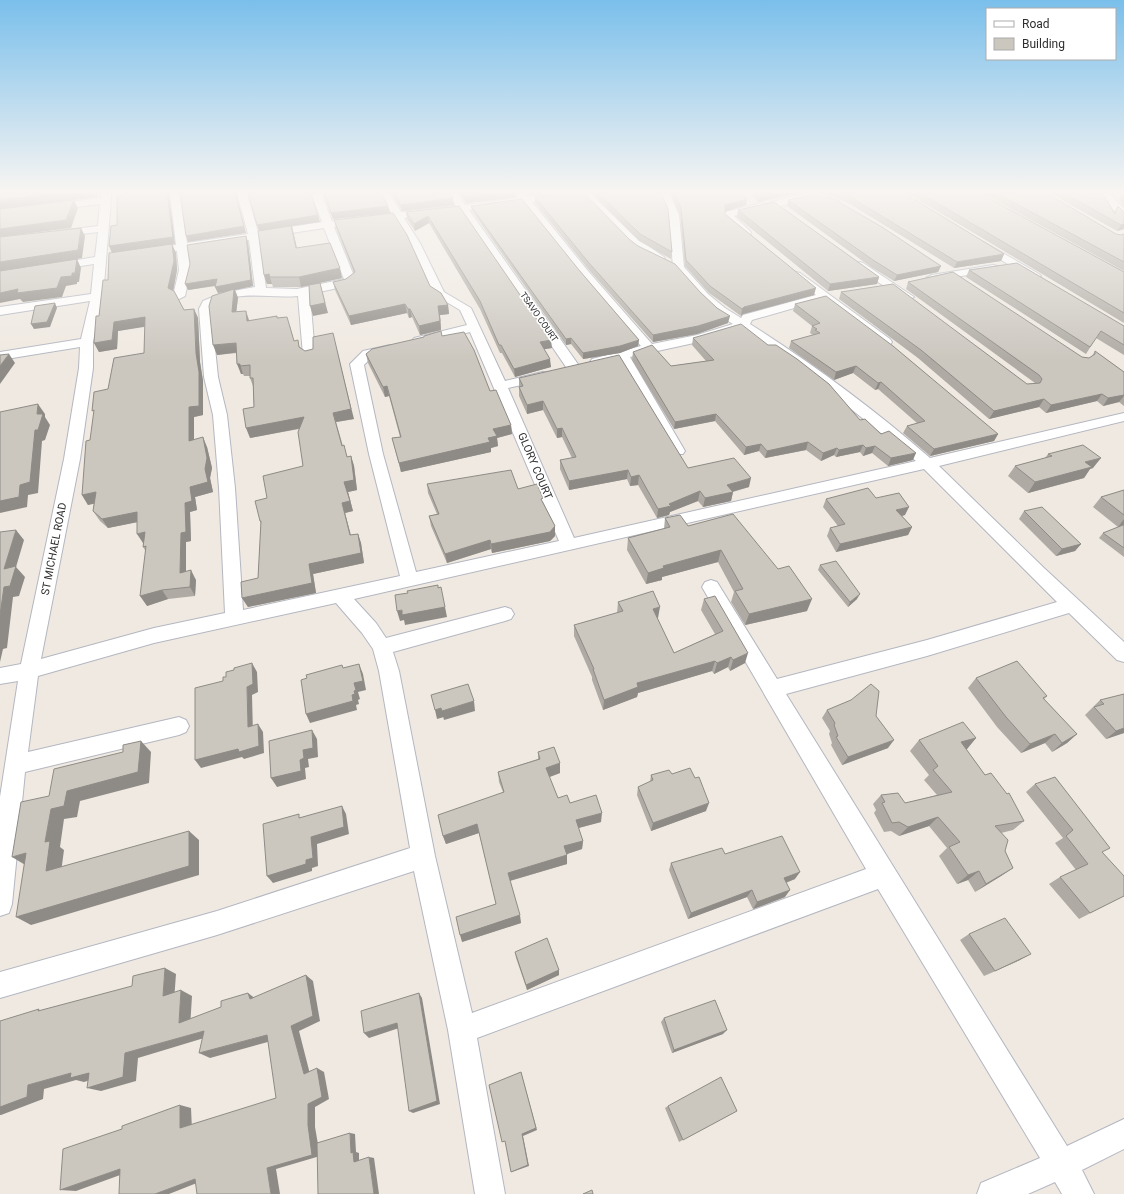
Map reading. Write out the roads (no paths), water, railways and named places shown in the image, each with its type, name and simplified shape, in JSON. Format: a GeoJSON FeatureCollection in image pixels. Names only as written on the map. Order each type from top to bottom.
{"type":"FeatureCollection","features":[{"type":"Feature","properties":{"kind":"street","name":"ST MICHAEL ROAD"},"geometry":{"type":"LineString","coordinates":[[0,904],[5,846],[15,765],[29,670],[72,459],[86,368],[87,342],[104,259],[104,249]]}},
{"type":"Feature","properties":{"kind":"street"},"geometry":{"type":"LineString","coordinates":[[136,254],[176,249]]}},
{"type":"Feature","properties":{"kind":"street"},"geometry":{"type":"LineString","coordinates":[[179,296],[185,270],[182,249]]}},
{"type":"Feature","properties":{"kind":"street"},"geometry":{"type":"LineString","coordinates":[[256,249],[261,290]]}},
{"type":"Feature","properties":{"kind":"street"},"geometry":{"type":"LineString","coordinates":[[234,619],[227,488],[220,415],[211,377],[205,309],[207,303],[213,299],[261,290],[274,293],[290,293],[350,281],[337,249]]}},
{"type":"Feature","properties":{"kind":"street","name":"GLORY COURT"},"geometry":{"type":"LineString","coordinates":[[418,249],[439,294],[465,308],[516,419],[528,453],[569,545]]}},
{"type":"Feature","properties":{"kind":"street","name":"TSAVO COURT"},"geometry":{"type":"LineString","coordinates":[[490,249],[574,367]]}},
{"type":"Feature","properties":{"kind":"street"},"geometry":{"type":"LineString","coordinates":[[565,249],[649,348]]}},
{"type":"Feature","properties":{"kind":"street"},"geometry":{"type":"LineString","coordinates":[[640,249],[679,268],[704,296],[743,325],[817,374],[870,415],[948,482],[1072,605],[1124,654]]}},
{"type":"Feature","properties":{"kind":"street"},"geometry":{"type":"LineString","coordinates":[[677,249],[679,268]]}},
{"type":"Feature","properties":{"kind":"street"},"geometry":{"type":"LineString","coordinates":[[990,249],[1042,280]]}},
{"type":"Feature","properties":{"kind":"street"},"geometry":{"type":"LineString","coordinates":[[46,269],[104,259]]}},
{"type":"Feature","properties":{"kind":"street"},"geometry":{"type":"LineString","coordinates":[[853,260],[891,287],[899,290],[917,303]]}},
{"type":"Feature","properties":{"kind":"street"},"geometry":{"type":"LineString","coordinates":[[921,281],[951,274],[1016,264]]}},
{"type":"Feature","properties":{"kind":"street"},"geometry":{"type":"LineString","coordinates":[[938,265],[964,282]]}},
{"type":"Feature","properties":{"kind":"street"},"geometry":{"type":"LineString","coordinates":[[788,268],[894,348]]}},
{"type":"Feature","properties":{"kind":"street"},"geometry":{"type":"LineString","coordinates":[[876,289],[906,284]]}},
{"type":"Feature","properties":{"kind":"street"},"geometry":{"type":"LineString","coordinates":[[304,290],[305,322],[309,355]]}},
{"type":"Feature","properties":{"kind":"street"},"geometry":{"type":"LineString","coordinates":[[501,386],[574,367],[623,357],[649,348],[699,338],[743,325],[747,318],[839,293]]}},
{"type":"Feature","properties":{"kind":"street"},"geometry":{"type":"LineString","coordinates":[[0,311],[96,297]]}},
{"type":"Feature","properties":{"kind":"street"},"geometry":{"type":"LineString","coordinates":[[410,581],[376,454],[357,364],[368,354],[474,327]]}},
{"type":"Feature","properties":{"kind":"street"},"geometry":{"type":"LineString","coordinates":[[0,356],[87,342]]}},
{"type":"Feature","properties":{"kind":"street"},"geometry":{"type":"LineString","coordinates":[[623,357],[678,451]]}},
{"type":"Feature","properties":{"kind":"street"},"geometry":{"type":"LineString","coordinates":[[0,676],[29,670],[146,637],[410,581],[926,464],[1001,438],[1086,427],[1124,417]]}},
{"type":"Feature","properties":{"kind":"street"},"geometry":{"type":"LineString","coordinates":[[711,587],[883,876],[1062,1164],[1079,1194]]}},
{"type":"Feature","properties":{"kind":"street"},"geometry":{"type":"LineString","coordinates":[[340,596],[369,628],[382,647],[389,671],[423,856],[462,1030],[490,1194]]}},
{"type":"Feature","properties":{"kind":"street"},"geometry":{"type":"LineString","coordinates":[[772,689],[927,648],[1072,605]]}},
{"type":"Feature","properties":{"kind":"street"},"geometry":{"type":"LineString","coordinates":[[382,647],[505,614]]}},
{"type":"Feature","properties":{"kind":"street"},"geometry":{"type":"LineString","coordinates":[[15,765],[179,726]]}},
{"type":"Feature","properties":{"kind":"street"},"geometry":{"type":"LineString","coordinates":[[0,985],[217,923],[423,856]]}},
{"type":"Feature","properties":{"kind":"street"},"geometry":{"type":"LineString","coordinates":[[462,1030],[883,876]]}},
{"type":"Feature","properties":{"kind":"street"},"geometry":{"type":"LineString","coordinates":[[992,1194],[1062,1164],[1124,1134]]}}]}
